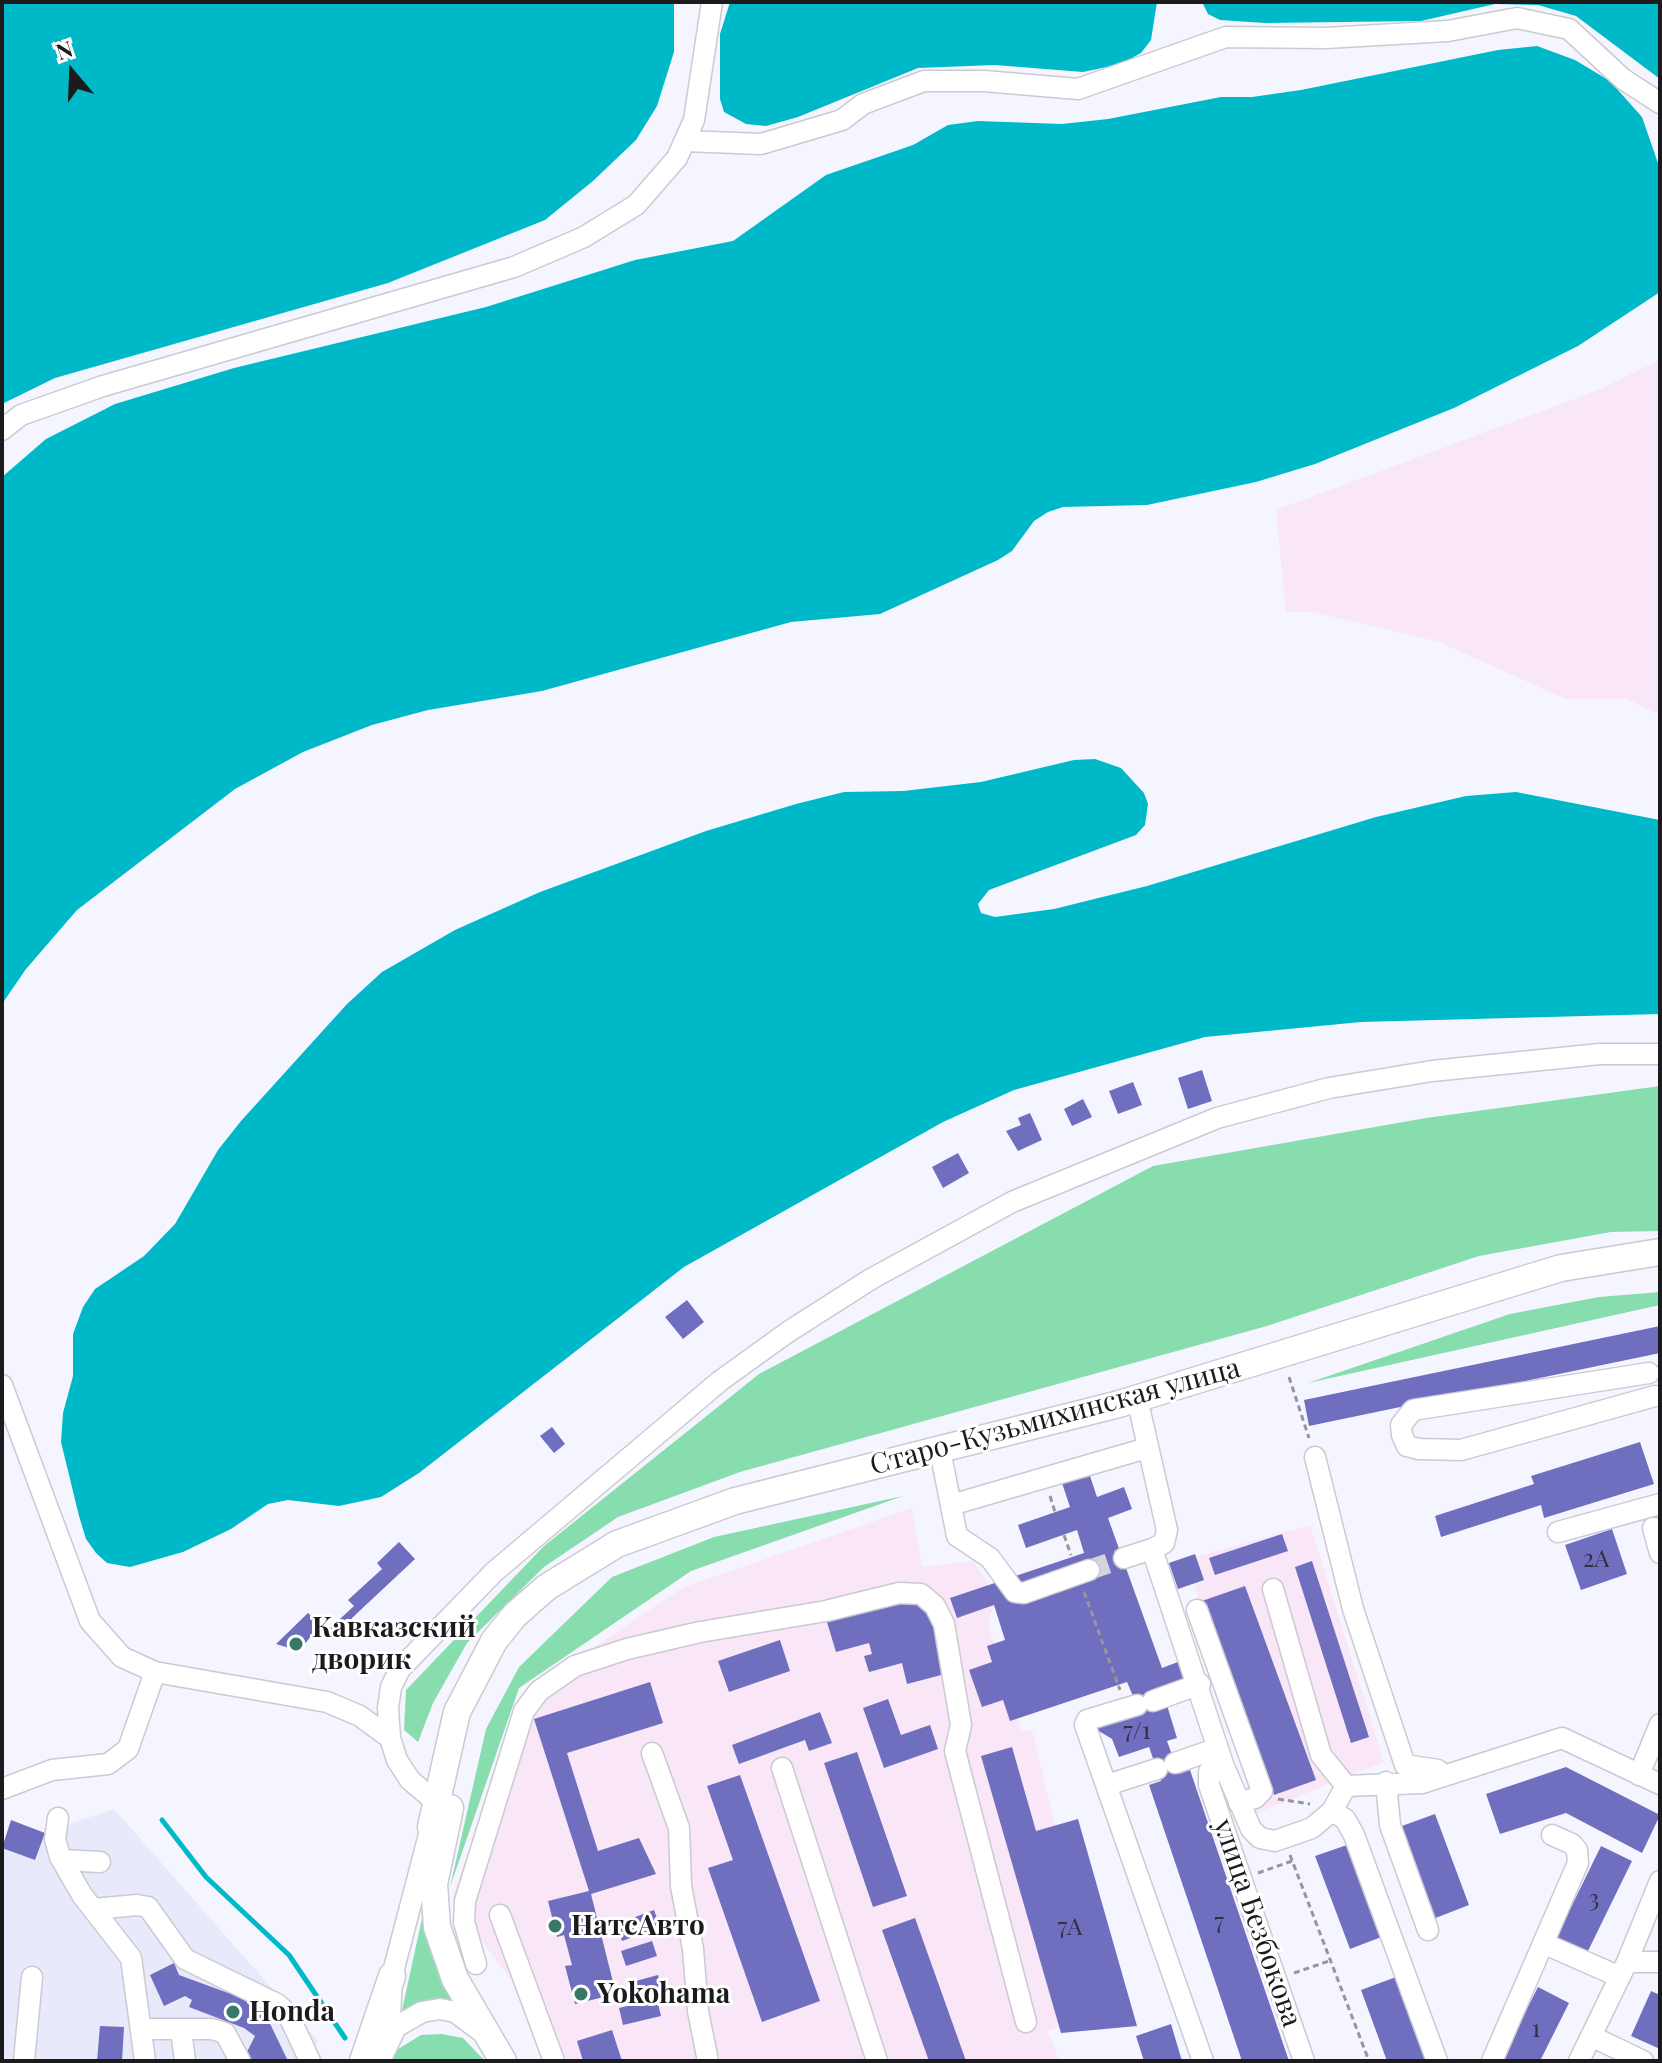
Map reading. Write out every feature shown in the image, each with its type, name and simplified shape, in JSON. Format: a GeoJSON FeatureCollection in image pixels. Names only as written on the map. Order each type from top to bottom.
{"type":"FeatureCollection","features":[{"type":"Feature","properties":{"kind":"main road","name":"Старо-Кузьмихинская улица"},"geometry":{"type":"LineString","coordinates":[[498,2052],[460,1990],[437,1927],[434,1895],[439,1814],[460,1704],[504,1627],[547,1587],[617,1544],[735,1501],[1137,1398],[1284,1356],[1561,1268],[1660,1252]]}},
{"type":"Feature","properties":{"kind":"main road","name":"Старо-Кузьмихинская улица"},"geometry":{"type":"LineString","coordinates":[[363,2061],[392,1976]]}},
{"type":"Feature","properties":{"kind":"street"},"geometry":{"type":"LineString","coordinates":[[2,430],[21,415],[103,386],[528,261],[584,237],[636,205],[677,158],[694,120],[712,2]]}},
{"type":"Feature","properties":{"kind":"street"},"geometry":{"type":"LineString","coordinates":[[685,141],[761,144],[842,120],[863,104],[924,81],[984,81],[1078,89],[1226,37],[1326,38],[1433,32],[1517,18],[1569,29],[1623,79],[1660,103]]}},
{"type":"Feature","properties":{"kind":"street"},"geometry":{"type":"LineString","coordinates":[[439,1814],[403,1770],[390,1738],[388,1708],[391,1687],[400,1669],[433,1631],[494,1572],[720,1381],[788,1332],[871,1279],[1012,1202],[1217,1118],[1329,1088],[1432,1071],[1600,1054],[1660,1054]]}},
{"type":"Feature","properties":{"kind":"street"},"geometry":{"type":"LineString","coordinates":[[1655,1372],[1658,1404],[1461,1450],[1407,1446],[1402,1435],[1401,1425],[1413,1410],[1655,1372]]}},
{"type":"Feature","properties":{"kind":"street"},"geometry":{"type":"LineString","coordinates":[[2,1385],[90,1621],[122,1657],[155,1672],[327,1702],[360,1716],[390,1738]]}},
{"type":"Feature","properties":{"kind":"street"},"geometry":{"type":"LineString","coordinates":[[1124,1558],[1164,1543],[1167,1530],[1137,1398]]}},
{"type":"Feature","properties":{"kind":"street"},"geometry":{"type":"LineString","coordinates":[[951,1505],[1147,1448]]}},
{"type":"Feature","properties":{"kind":"street"},"geometry":{"type":"LineString","coordinates":[[940,1450],[957,1536],[990,1558],[1015,1592],[1024,1593],[1084,1572]]}},
{"type":"Feature","properties":{"kind":"street"},"geometry":{"type":"LineString","coordinates":[[1315,1457],[1353,1609],[1405,1765],[1438,1770],[1444,1776]]}},
{"type":"Feature","properties":{"kind":"street"},"geometry":{"type":"LineString","coordinates":[[1558,1532],[1660,1504]]}},
{"type":"Feature","properties":{"kind":"street"},"geometry":{"type":"LineString","coordinates":[[1653,1528],[1660,1553]]}},
{"type":"Feature","properties":{"kind":"street"},"geometry":{"type":"LineString","coordinates":[[1152,1549],[1200,1684],[1199,1695],[1251,1829],[1260,1838],[1275,1841],[1312,1828],[1332,1811],[1346,1786]]}},
{"type":"Feature","properties":{"kind":"street"},"geometry":{"type":"LineString","coordinates":[[1273,1589],[1321,1755],[1346,1786]]}},
{"type":"Feature","properties":{"kind":"street"},"geometry":{"type":"LineString","coordinates":[[476,1964],[464,1922],[465,1901],[524,1711],[539,1691],[575,1666],[627,1649],[700,1632],[826,1611],[899,1593],[921,1594],[935,1606],[944,1624],[961,1725],[955,1751],[1026,2022]]}},
{"type":"Feature","properties":{"kind":"street"},"geometry":{"type":"LineString","coordinates":[[1197,1610],[1262,1791],[1255,1798],[1239,1803]]}},
{"type":"Feature","properties":{"kind":"street"},"geometry":{"type":"LineString","coordinates":[[2,1789],[52,1770],[108,1764],[128,1749],[155,1672]]}},
{"type":"Feature","properties":{"kind":"street"},"geometry":{"type":"LineString","coordinates":[[1200,1684],[1087,1720],[1085,1725],[1203,2061]]}},
{"type":"Feature","properties":{"kind":"street"},"geometry":{"type":"LineString","coordinates":[[1639,1775],[1660,1724]]}},
{"type":"Feature","properties":{"kind":"street"},"geometry":{"type":"LineString","coordinates":[[1346,1786],[1386,1782],[1422,1783],[1562,1738],[1660,1784]]}},
{"type":"Feature","properties":{"kind":"street"},"geometry":{"type":"LineString","coordinates":[[652,1753],[679,1828],[681,1886],[708,2061]]}},
{"type":"Feature","properties":{"kind":"street"},"geometry":{"type":"LineString","coordinates":[[1107,1785],[1166,1766],[1221,1756]]}},
{"type":"Feature","properties":{"kind":"street","name":"улица Безбокова"},"geometry":{"type":"LineString","coordinates":[[1221,1756],[1209,1772],[1209,1785],[1304,2061]]}},
{"type":"Feature","properties":{"kind":"street"},"geometry":{"type":"LineString","coordinates":[[782,1768],[877,2061]]}},
{"type":"Feature","properties":{"kind":"street"},"geometry":{"type":"LineString","coordinates":[[1386,1782],[1390,1825],[1428,1930]]}},
{"type":"Feature","properties":{"kind":"street"},"geometry":{"type":"LineString","coordinates":[[1332,1811],[1345,1819],[1354,1835],[1437,2061]]}},
{"type":"Feature","properties":{"kind":"street","name":"Старо-Кузьмихинская улица"},"geometry":{"type":"LineString","coordinates":[[389,2039],[392,1976],[439,1814]]}},
{"type":"Feature","properties":{"kind":"street"},"geometry":{"type":"LineString","coordinates":[[58,1818],[55,1839],[62,1860],[131,1958],[145,2061]]}},
{"type":"Feature","properties":{"kind":"street"},"geometry":{"type":"LineString","coordinates":[[1492,2061],[1578,1863],[1572,1844],[1552,1835]]}},
{"type":"Feature","properties":{"kind":"street"},"geometry":{"type":"LineString","coordinates":[[62,1860],[100,1862]]}},
{"type":"Feature","properties":{"kind":"street"},"geometry":{"type":"LineString","coordinates":[[1579,2061],[1624,1969],[1660,1881]]}},
{"type":"Feature","properties":{"kind":"street"},"geometry":{"type":"LineString","coordinates":[[94,1909],[137,1905],[148,1907],[185,1959],[277,2004],[288,2014],[310,2061]]}},
{"type":"Feature","properties":{"kind":"street"},"geometry":{"type":"LineString","coordinates":[[500,1915],[554,2061]]}},
{"type":"Feature","properties":{"kind":"street"},"geometry":{"type":"LineString","coordinates":[[1545,1944],[1624,1969],[1660,1962]]}},
{"type":"Feature","properties":{"kind":"street"},"geometry":{"type":"LineString","coordinates":[[446,1957],[459,1966],[513,1956]]}},
{"type":"Feature","properties":{"kind":"street"},"geometry":{"type":"LineString","coordinates":[[460,1990],[462,1972],[476,1964]]}},
{"type":"Feature","properties":{"kind":"street"},"geometry":{"type":"LineString","coordinates":[[24,2061],[32,1977]]}},
{"type":"Feature","properties":{"kind":"street"},"geometry":{"type":"LineString","coordinates":[[380,2061],[389,2039],[410,2017],[440,2009],[467,2018],[498,2052]]}},
{"type":"Feature","properties":{"kind":"street"},"geometry":{"type":"LineString","coordinates":[[141,2029],[225,2033],[240,2061]]}},
{"type":"Feature","properties":{"kind":"street"},"geometry":{"type":"LineString","coordinates":[[181,2030],[185,2061]]}},
{"type":"Feature","properties":{"kind":"street"},"geometry":{"type":"LineString","coordinates":[[1591,2036],[1643,2061]]}},
{"type":"Feature","properties":{"kind":"path"},"geometry":{"type":"LineString","coordinates":[[1284,1356],[1315,1457]]}},
{"type":"Feature","properties":{"kind":"path"},"geometry":{"type":"LineString","coordinates":[[1064,1535],[1068,1548]]}},
{"type":"Feature","properties":{"kind":"path"},"geometry":{"type":"LineString","coordinates":[[1084,1572],[1121,1692]]}},
{"type":"Feature","properties":{"kind":"path"},"geometry":{"type":"LineString","coordinates":[[1262,1791],[1268,1798],[1332,1811]]}},
{"type":"Feature","properties":{"kind":"path"},"geometry":{"type":"LineString","coordinates":[[1288,1838],[1292,1861],[1369,2061]]}},
{"type":"Feature","properties":{"kind":"path"},"geometry":{"type":"LineString","coordinates":[[1264,1871],[1292,1861]]}},
{"type":"Feature","properties":{"kind":"path"},"geometry":{"type":"LineString","coordinates":[[1298,1972],[1332,1960]]}},
{"type":"Feature","properties":{"kind":"shaded area"},"geometry":{"type":"Polygon","coordinates":[[[1660,360],[1660,715],[1627,699],[1566,699],[1439,642],[1313,612],[1286,612],[1276,510],[1596,391],[1660,360]]]}},
{"type":"Feature","properties":{"kind":"shaded area"},"geometry":{"type":"Polygon","coordinates":[[[912,1508],[922,1567],[973,1561],[996,1596],[988,1625],[1022,1731],[1032,1730],[1101,2014],[1048,2031],[1059,2061],[568,2061],[452,1898],[524,1694],[682,1588],[912,1508]]]}},
{"type":"Feature","properties":{"kind":"shaded area"},"geometry":{"type":"Polygon","coordinates":[[[1310,1525],[1384,1762],[1254,1814],[1188,1559],[1310,1525]]]}},
{"type":"Feature","properties":{"kind":"shaded area"},"geometry":{"type":"Polygon","coordinates":[[[114,1809],[318,2041],[311,2061],[2,2061],[2,1846],[114,1809]]]}},
{"type":"Feature","properties":{"kind":"green space"},"geometry":{"type":"Polygon","coordinates":[[[1660,1086],[1660,1231],[1611,1232],[1479,1256],[1267,1326],[740,1472],[618,1517],[544,1567],[467,1643],[433,1703],[418,1742],[404,1730],[406,1690],[544,1546],[759,1374],[1153,1166],[1426,1118],[1660,1086]]]}},
{"type":"Feature","properties":{"kind":"green space"},"geometry":{"type":"Polygon","coordinates":[[[1660,1292],[1660,1305],[1308,1383],[1510,1314],[1599,1297],[1660,1292]]]}},
{"type":"Feature","properties":{"kind":"green space"},"geometry":{"type":"Polygon","coordinates":[[[903,1496],[691,1571],[519,1688],[450,1887],[486,1729],[519,1667],[612,1577],[714,1537],[903,1496]]]}},
{"type":"Feature","properties":{"kind":"green space"},"geometry":{"type":"Polygon","coordinates":[[[427,1913],[458,2004],[432,2000],[402,2010],[423,1914],[427,1913]]]}},
{"type":"Feature","properties":{"kind":"green space"},"geometry":{"type":"Polygon","coordinates":[[[442,2034],[463,2038],[485,2061],[392,2061],[395,2051],[421,2035],[442,2034]]]}},
{"type":"Feature","properties":{"kind":"water"},"geometry":{"type":"Polygon","coordinates":[[[2,2],[674,2],[674,52],[657,106],[636,140],[593,181],[545,220],[388,283],[55,378],[2,404],[2,2]]]}},
{"type":"Feature","properties":{"kind":"water"},"geometry":{"type":"Polygon","coordinates":[[[730,2],[1157,2],[1151,40],[1141,53],[1121,64],[1083,72],[995,65],[918,68],[798,117],[766,126],[746,124],[724,112],[720,99],[720,34],[730,2]]]}},
{"type":"Feature","properties":{"kind":"water"},"geometry":{"type":"Polygon","coordinates":[[[1202,2],[1660,2],[1660,79],[1576,16],[1538,5],[1495,4],[1421,21],[1265,23],[1220,20],[1208,14],[1202,2]]]}},
{"type":"Feature","properties":{"kind":"water"},"geometry":{"type":"Polygon","coordinates":[[[1537,46],[1575,60],[1610,81],[1642,117],[1660,169],[1660,292],[1578,346],[1454,408],[1315,464],[1256,482],[1147,505],[1063,507],[1048,512],[1034,521],[1012,551],[998,560],[880,614],[791,622],[542,691],[428,710],[372,725],[303,752],[235,789],[77,910],[26,969],[2,1004],[2,477],[46,439],[115,404],[234,368],[486,307],[635,260],[733,241],[826,175],[913,145],[948,125],[978,121],[1062,124],[1108,119],[1221,97],[1252,97],[1301,90],[1498,50],[1537,46]]]}},
{"type":"Feature","properties":{"kind":"water"},"geometry":{"type":"Polygon","coordinates":[[[1095,759],[1121,768],[1144,793],[1148,804],[1145,825],[1136,835],[989,890],[978,904],[981,913],[995,917],[1054,909],[1147,886],[1376,817],[1466,796],[1516,792],[1660,820],[1660,1014],[1361,1022],[1205,1037],[1014,1090],[943,1122],[684,1267],[419,1473],[381,1497],[339,1506],[288,1500],[268,1504],[231,1529],[183,1552],[130,1567],[107,1563],[96,1553],[86,1539],[61,1442],[63,1413],[73,1376],[73,1334],[83,1307],[95,1289],[144,1256],[175,1224],[218,1150],[241,1121],[347,1004],[382,972],[455,930],[540,892],[706,831],[796,804],[844,792],[903,791],[981,782],[1074,760],[1095,759]]]}},
{"type":"Feature","properties":{"kind":"building"},"geometry":{"type":"Polygon","coordinates":[[[1202,1070],[1212,1101],[1188,1109],[1178,1078],[1202,1070]]]}},
{"type":"Feature","properties":{"kind":"building"},"geometry":{"type":"Polygon","coordinates":[[[1133,1082],[1142,1105],[1118,1114],[1109,1091],[1133,1082]]]}},
{"type":"Feature","properties":{"kind":"building"},"geometry":{"type":"Polygon","coordinates":[[[1083,1099],[1092,1117],[1072,1126],[1064,1109],[1083,1099]]]}},
{"type":"Feature","properties":{"kind":"building"},"geometry":{"type":"Polygon","coordinates":[[[1030,1113],[1042,1140],[1018,1151],[1006,1131],[1021,1125],[1018,1118],[1030,1113]]]}},
{"type":"Feature","properties":{"kind":"building"},"geometry":{"type":"Polygon","coordinates":[[[958,1153],[969,1173],[943,1188],[932,1167],[958,1153]]]}},
{"type":"Feature","properties":{"kind":"building"},"geometry":{"type":"Polygon","coordinates":[[[687,1300],[704,1322],[683,1339],[665,1317],[687,1300]]]}},
{"type":"Feature","properties":{"kind":"building"},"geometry":{"type":"Polygon","coordinates":[[[1660,1326],[1660,1353],[1309,1426],[1304,1400],[1660,1326]]]}},
{"type":"Feature","properties":{"kind":"building"},"geometry":{"type":"Polygon","coordinates":[[[552,1427],[565,1444],[554,1453],[540,1436],[552,1427]]]}},
{"type":"Feature","properties":{"kind":"building"},"geometry":{"type":"Polygon","coordinates":[[[1640,1442],[1654,1484],[1544,1518],[1541,1505],[1441,1537],[1435,1516],[1534,1484],[1531,1476],[1640,1442]]]}},
{"type":"Feature","properties":{"kind":"building"},"geometry":{"type":"Polygon","coordinates":[[[1088,1470],[1097,1497],[1124,1487],[1132,1509],[1108,1518],[1162,1668],[1183,1660],[1191,1683],[1166,1702],[1177,1738],[1167,1741],[1179,1774],[1190,1770],[1289,2061],[1242,2061],[1149,1785],[1161,1781],[1149,1747],[1119,1757],[1112,1739],[1089,1725],[1139,1710],[1127,1682],[1010,1721],[1003,1700],[982,1707],[969,1670],[992,1662],[987,1646],[1005,1640],[994,1605],[957,1618],[950,1598],[1084,1553],[1077,1530],[1026,1548],[1018,1525],[1070,1507],[1061,1480],[1088,1470]]]}},
{"type":"Feature","properties":{"kind":"building"},"geometry":{"type":"Polygon","coordinates":[[[1612,1529],[1627,1574],[1581,1590],[1565,1545],[1612,1529]]]}},
{"type":"Feature","properties":{"kind":"building"},"geometry":{"type":"Polygon","coordinates":[[[1282,1534],[1288,1551],[1215,1575],[1209,1558],[1282,1534]]]}},
{"type":"Feature","properties":{"kind":"building"},"geometry":{"type":"Polygon","coordinates":[[[399,1542],[415,1559],[352,1618],[353,1627],[329,1629],[354,1606],[348,1600],[382,1569],[377,1563],[399,1542]]]}},
{"type":"Feature","properties":{"kind":"building"},"geometry":{"type":"Polygon","coordinates":[[[1195,1554],[1204,1580],[1178,1589],[1169,1563],[1195,1554]]]}},
{"type":"Feature","properties":{"kind":"building"},"geometry":{"type":"Polygon","coordinates":[[[1312,1561],[1369,1737],[1351,1743],[1295,1567],[1312,1561]]]}},
{"type":"Feature","properties":{"kind":"building"},"geometry":{"type":"Polygon","coordinates":[[[1245,1586],[1316,1780],[1274,1795],[1202,1601],[1245,1586]]]}},
{"type":"Feature","properties":{"kind":"building"},"geometry":{"type":"Polygon","coordinates":[[[909,1596],[937,1621],[945,1674],[907,1684],[902,1663],[869,1672],[864,1656],[872,1654],[869,1643],[836,1652],[827,1622],[909,1596]]]}},
{"type":"Feature","properties":{"kind":"building"},"geometry":{"type":"Polygon","coordinates":[[[308,1613],[321,1624],[299,1651],[276,1644],[308,1613]]]}},
{"type":"Feature","properties":{"kind":"building"},"geometry":{"type":"Polygon","coordinates":[[[780,1640],[790,1671],[729,1692],[718,1661],[780,1640]]]}},
{"type":"Feature","properties":{"kind":"building"},"geometry":{"type":"Polygon","coordinates":[[[650,1682],[663,1723],[567,1753],[598,1851],[639,1838],[656,1874],[591,1894],[616,1994],[575,2004],[565,1966],[572,1965],[564,1935],[557,1937],[548,1901],[589,1891],[534,1719],[650,1682]]]}},
{"type":"Feature","properties":{"kind":"building"},"geometry":{"type":"Polygon","coordinates":[[[888,1699],[901,1735],[930,1725],[938,1749],[884,1768],[863,1708],[888,1699]]]}},
{"type":"Feature","properties":{"kind":"building"},"geometry":{"type":"Polygon","coordinates":[[[820,1712],[832,1743],[809,1751],[805,1740],[739,1764],[732,1745],[820,1712]]]}},
{"type":"Feature","properties":{"kind":"building"},"geometry":{"type":"Polygon","coordinates":[[[1012,1747],[1036,1831],[1078,1819],[1137,2026],[1061,2033],[981,1756],[1012,1747]]]}},
{"type":"Feature","properties":{"kind":"building"},"geometry":{"type":"Polygon","coordinates":[[[857,1752],[907,1896],[873,1907],[824,1763],[857,1752]]]}},
{"type":"Feature","properties":{"kind":"building"},"geometry":{"type":"Polygon","coordinates":[[[1566,1767],[1660,1815],[1642,1853],[1566,1813],[1500,1834],[1486,1794],[1566,1767]]]}},
{"type":"Feature","properties":{"kind":"building"},"geometry":{"type":"Polygon","coordinates":[[[740,1775],[820,2001],[762,2022],[708,1868],[733,1860],[707,1786],[740,1775]]]}},
{"type":"Feature","properties":{"kind":"building"},"geometry":{"type":"Polygon","coordinates":[[[1435,1814],[1469,1905],[1433,1919],[1399,1827],[1435,1814]]]}},
{"type":"Feature","properties":{"kind":"building"},"geometry":{"type":"Polygon","coordinates":[[[11,1820],[45,1833],[35,1860],[2,1848],[11,1820]]]}},
{"type":"Feature","properties":{"kind":"building"},"geometry":{"type":"Polygon","coordinates":[[[1350,1844],[1384,1936],[1350,1949],[1315,1856],[1350,1844]]]}},
{"type":"Feature","properties":{"kind":"building"},"geometry":{"type":"Polygon","coordinates":[[[1601,1846],[1632,1861],[1587,1953],[1556,1938],[1601,1846]]]}},
{"type":"Feature","properties":{"kind":"building"},"geometry":{"type":"Polygon","coordinates":[[[654,1910],[660,1927],[622,1941],[616,1924],[654,1910]]]}},
{"type":"Feature","properties":{"kind":"building"},"geometry":{"type":"Polygon","coordinates":[[[915,1918],[966,2061],[929,2061],[882,1930],[915,1918]]]}},
{"type":"Feature","properties":{"kind":"building"},"geometry":{"type":"Polygon","coordinates":[[[652,1941],[657,1956],[626,1966],[621,1951],[652,1941]]]}},
{"type":"Feature","properties":{"kind":"building","name":"Honda"},"geometry":{"type":"Polygon","coordinates":[[[174,1963],[179,1975],[261,2005],[288,2061],[252,2061],[247,2052],[255,2036],[244,2028],[189,2007],[192,2000],[185,1996],[164,2006],[150,1975],[174,1963]]]}},
{"type":"Feature","properties":{"kind":"building"},"geometry":{"type":"Polygon","coordinates":[[[658,1975],[661,1988],[635,1995],[632,1982],[658,1975]]]}},
{"type":"Feature","properties":{"kind":"building"},"geometry":{"type":"Polygon","coordinates":[[[1396,1977],[1426,2061],[1387,2061],[1361,1990],[1396,1977]]]}},
{"type":"Feature","properties":{"kind":"building"},"geometry":{"type":"Polygon","coordinates":[[[1538,1987],[1569,2003],[1540,2061],[1508,2061],[1502,2058],[1538,1987]]]}},
{"type":"Feature","properties":{"kind":"building"},"geometry":{"type":"Polygon","coordinates":[[[1651,1991],[1660,1995],[1660,2049],[1631,2036],[1651,1991]]]}},
{"type":"Feature","properties":{"kind":"building"},"geometry":{"type":"Polygon","coordinates":[[[657,1999],[661,2016],[623,2025],[619,2008],[657,1999]]]}},
{"type":"Feature","properties":{"kind":"building"},"geometry":{"type":"Polygon","coordinates":[[[1171,2024],[1182,2061],[1144,2061],[1136,2036],[1171,2024]]]}},
{"type":"Feature","properties":{"kind":"building"},"geometry":{"type":"Polygon","coordinates":[[[100,2026],[124,2027],[122,2061],[97,2061],[100,2026]]]}},
{"type":"Feature","properties":{"kind":"building"},"geometry":{"type":"Polygon","coordinates":[[[612,2030],[622,2061],[583,2061],[577,2041],[612,2030]]]}},
{"type":"Feature","properties":{"kind":"waterway"},"geometry":{"type":"LineString","coordinates":[[162,1820],[206,1877],[289,1955],[345,2038]]}},
{"type":"Feature","properties":{"kind":"tunnel"},"geometry":{"type":"LineString","coordinates":[[1089,1570],[1124,1558]]}},
{"type":"Feature","properties":{"kind":"place","name":"Кавказский дворик"},"geometry":{"type":"Point","coordinates":[296,1644]}},
{"type":"Feature","properties":{"kind":"place","name":"НатсАвто"},"geometry":{"type":"Point","coordinates":[555,1926]}},
{"type":"Feature","properties":{"kind":"place","name":"Yokohama"},"geometry":{"type":"Point","coordinates":[581,1994]}},
{"type":"Feature","properties":{"kind":"place","name":"Honda"},"geometry":{"type":"Point","coordinates":[233,2012]}}]}
